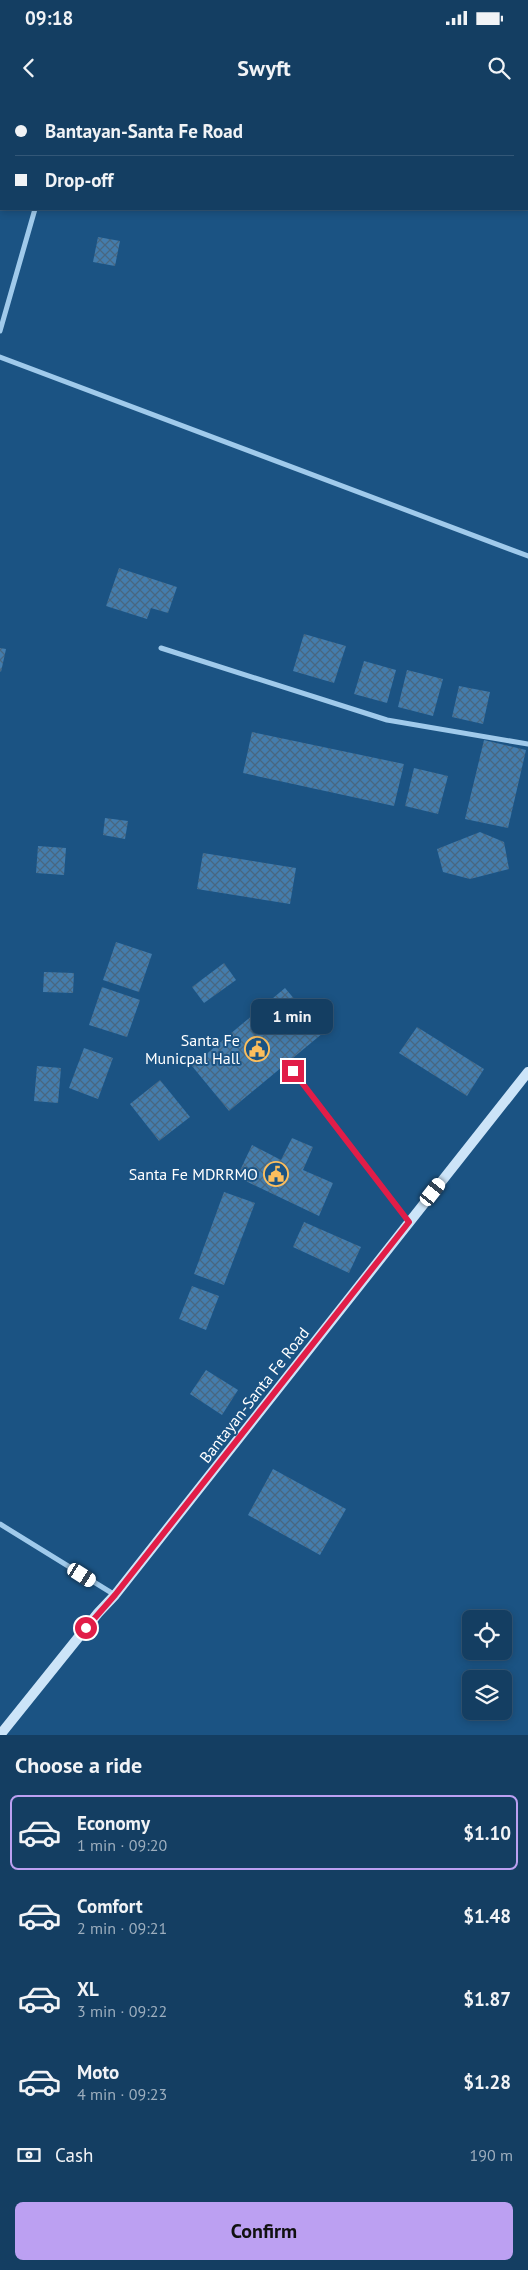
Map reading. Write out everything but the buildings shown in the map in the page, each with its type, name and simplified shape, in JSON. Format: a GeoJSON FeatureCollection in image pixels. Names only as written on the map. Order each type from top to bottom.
{"type":"FeatureCollection","features":[{"type":"Feature","properties":{"kind":"main road","name":"Bantayan-Santa Fe Road"},"geometry":{"type":"LineString","coordinates":[[0,1735],[98,1612],[115,1595],[528,1072]]}},
{"type":"Feature","properties":{"kind":"street"},"geometry":{"type":"LineString","coordinates":[[0,330],[36,210]]}},
{"type":"Feature","properties":{"kind":"street"},"geometry":{"type":"LineString","coordinates":[[0,357],[528,556]]}},
{"type":"Feature","properties":{"kind":"street"},"geometry":{"type":"LineString","coordinates":[[161,648],[387,720],[528,744]]}},
{"type":"Feature","properties":{"kind":"street"},"geometry":{"type":"LineString","coordinates":[[0,1524],[115,1595]]}},
{"type":"Feature","properties":{"kind":"lane"},"geometry":{"type":"LineString","coordinates":[[293,1071],[409,1222]]}},
{"type":"Feature","properties":{"kind":"place","name":"Santa Fe Municpal Hall"},"geometry":{"type":"Point","coordinates":[257,1049]}},
{"type":"Feature","properties":{"kind":"place","name":"Santa Fe MDRRMO"},"geometry":{"type":"Point","coordinates":[276,1174]}},
{"type":"Feature","properties":{"kind":"route"},"geometry":{"type":"LineString","coordinates":[[86,1628],[98,1612],[115,1595],[409,1222],[293,1071]]}}]}
